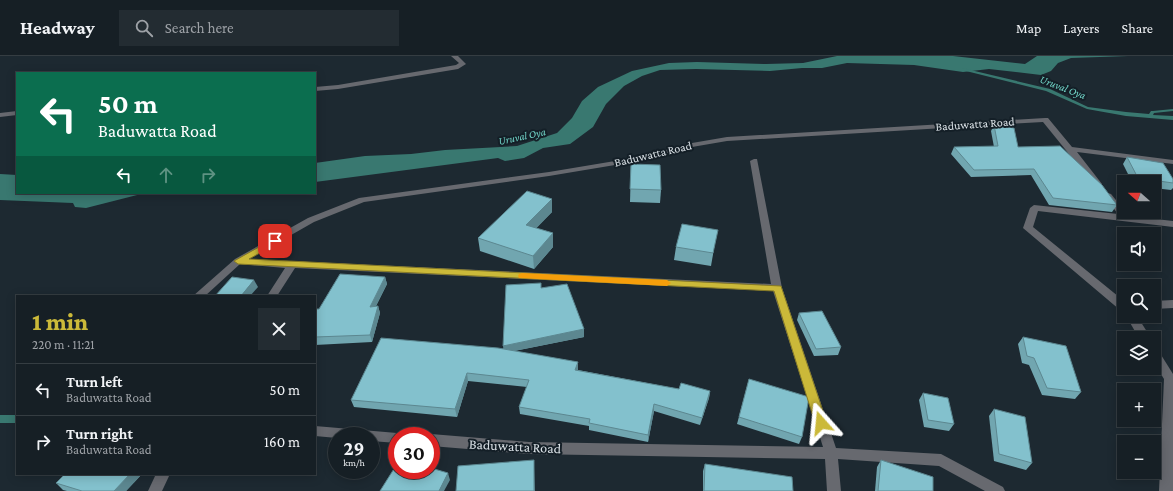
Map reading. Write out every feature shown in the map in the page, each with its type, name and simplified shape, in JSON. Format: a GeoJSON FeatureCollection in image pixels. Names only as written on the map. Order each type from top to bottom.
{"type":"FeatureCollection","features":[{"type":"Feature","properties":{"kind":"street"},"geometry":{"type":"LineString","coordinates":[[316,89],[346,86],[458,67],[463,64],[462,61],[454,56]]}},
{"type":"Feature","properties":{"kind":"street"},"geometry":{"type":"LineString","coordinates":[[0,114],[16,113]]}},
{"type":"Feature","properties":{"kind":"street","name":"Baduwatta Road"},"geometry":{"type":"LineString","coordinates":[[199,295],[238,261],[311,220],[362,200],[564,172],[639,159],[692,145],[727,139],[1045,120],[1070,149]]}},
{"type":"Feature","properties":{"kind":"street"},"geometry":{"type":"LineString","coordinates":[[1070,149],[1173,162]]}},
{"type":"Feature","properties":{"kind":"street"},"geometry":{"type":"LineString","coordinates":[[1070,149],[1117,207]]}},
{"type":"Feature","properties":{"kind":"street"},"geometry":{"type":"LineString","coordinates":[[754,161],[777,288],[831,453],[834,491]]}},
{"type":"Feature","properties":{"kind":"street"},"geometry":{"type":"LineString","coordinates":[[1117,217],[1034,208],[1028,228],[1117,300]]}},
{"type":"Feature","properties":{"kind":"street"},"geometry":{"type":"LineString","coordinates":[[1134,219],[1173,224]]}},
{"type":"Feature","properties":{"kind":"street"},"geometry":{"type":"LineString","coordinates":[[238,261],[292,265],[777,288]]}},
{"type":"Feature","properties":{"kind":"street"},"geometry":{"type":"LineString","coordinates":[[273,295],[292,265]]}},
{"type":"Feature","properties":{"kind":"street"},"geometry":{"type":"LineString","coordinates":[[1161,305],[1173,304]]}},
{"type":"Feature","properties":{"kind":"street"},"geometry":{"type":"LineString","coordinates":[[1161,364],[1170,379],[1166,491]]}},
{"type":"Feature","properties":{"kind":"street"},"geometry":{"type":"LineString","coordinates":[[316,431],[388,437]]}},
{"type":"Feature","properties":{"kind":"street","name":"Baduwatta Road"},"geometry":{"type":"LineString","coordinates":[[440,441],[529,448],[815,454],[831,453],[941,460],[998,491]]}},
{"type":"Feature","properties":{"kind":"street"},"geometry":{"type":"LineString","coordinates":[[155,491],[163,475]]}},
{"type":"Feature","properties":{"kind":"shaded area"},"geometry":{"type":"Polygon","coordinates":[[[837,56],[953,56],[1025,64],[1037,56],[1128,56],[1071,58],[1058,63],[1051,71],[1041,75],[989,69],[963,72],[914,65],[847,63],[822,68],[770,71],[696,69],[660,70],[642,76],[624,86],[606,104],[593,127],[570,144],[543,148],[524,158],[505,161],[498,158],[316,182],[316,163],[365,156],[517,146],[557,133],[572,118],[582,101],[598,87],[632,71],[669,63],[803,63],[837,56]]]}},
{"type":"Feature","properties":{"kind":"shaded area"},"geometry":{"type":"Polygon","coordinates":[[[0,174],[16,175],[16,194],[141,194],[86,208],[75,207],[73,203],[0,200],[0,174]]]}},
{"type":"Feature","properties":{"kind":"building"},"geometry":{"type":"Polygon","coordinates":[[[994,125],[1014,128],[1018,147],[1060,146],[1102,185],[1117,205],[1053,198],[1034,169],[974,170],[954,147],[998,146],[994,125]]]}},
{"type":"Feature","properties":{"kind":"building"},"geometry":{"type":"Polygon","coordinates":[[[1127,157],[1163,163],[1173,179],[1173,183],[1161,181],[1161,175],[1136,175],[1127,157]]]}},
{"type":"Feature","properties":{"kind":"building"},"geometry":{"type":"Polygon","coordinates":[[[631,164],[660,165],[661,190],[630,189],[631,164]]]}},
{"type":"Feature","properties":{"kind":"building"},"geometry":{"type":"Polygon","coordinates":[[[527,191],[552,199],[526,225],[553,233],[533,256],[478,238],[527,191]]]}},
{"type":"Feature","properties":{"kind":"building"},"geometry":{"type":"Polygon","coordinates":[[[682,224],[718,230],[713,253],[676,247],[682,224]]]}},
{"type":"Feature","properties":{"kind":"building"},"geometry":{"type":"Polygon","coordinates":[[[340,274],[385,277],[370,307],[378,306],[370,335],[316,337],[316,309],[319,309],[340,274]]]}},
{"type":"Feature","properties":{"kind":"building"},"geometry":{"type":"Polygon","coordinates":[[[232,277],[254,280],[242,295],[216,295],[232,277]]]}},
{"type":"Feature","properties":{"kind":"building"},"geometry":{"type":"Polygon","coordinates":[[[541,283],[541,288],[567,284],[584,329],[503,346],[506,285],[541,283]]]}},
{"type":"Feature","properties":{"kind":"building"},"geometry":{"type":"Polygon","coordinates":[[[822,311],[841,347],[816,349],[799,313],[822,311]]]}},
{"type":"Feature","properties":{"kind":"building"},"geometry":{"type":"Polygon","coordinates":[[[1023,337],[1066,346],[1081,392],[1047,388],[1034,358],[1027,356],[1023,337]]]}},
{"type":"Feature","properties":{"kind":"building"},"geometry":{"type":"Polygon","coordinates":[[[381,338],[498,348],[578,362],[575,370],[679,389],[681,383],[710,391],[702,418],[654,404],[648,435],[589,423],[590,419],[519,407],[529,380],[467,373],[455,409],[351,400],[381,338]]]}},
{"type":"Feature","properties":{"kind":"building"},"geometry":{"type":"Polygon","coordinates":[[[749,379],[809,397],[802,437],[739,417],[749,379]]]}},
{"type":"Feature","properties":{"kind":"building"},"geometry":{"type":"Polygon","coordinates":[[[923,393],[948,398],[954,424],[928,420],[923,393]]]}},
{"type":"Feature","properties":{"kind":"building"},"geometry":{"type":"Polygon","coordinates":[[[994,409],[1025,417],[1032,463],[999,454],[994,409]]]}},
{"type":"Feature","properties":{"kind":"building"},"geometry":{"type":"Polygon","coordinates":[[[534,460],[534,491],[456,491],[458,466],[534,460]]]}},
{"type":"Feature","properties":{"kind":"building"},"geometry":{"type":"Polygon","coordinates":[[[881,460],[933,477],[933,491],[878,491],[881,460]]]}},
{"type":"Feature","properties":{"kind":"building"},"geometry":{"type":"Polygon","coordinates":[[[705,464],[792,477],[793,491],[704,491],[705,464]]]}},
{"type":"Feature","properties":{"kind":"building"},"geometry":{"type":"Polygon","coordinates":[[[440,471],[448,473],[439,491],[380,491],[388,478],[440,479],[440,471]]]}},
{"type":"Feature","properties":{"kind":"building"},"geometry":{"type":"Polygon","coordinates":[[[64,475],[129,475],[114,491],[82,491],[56,483],[64,475]]]}},
{"type":"Feature","properties":{"kind":"waterway","name":"Uruval Oya"},"geometry":{"type":"LineString","coordinates":[[964,69],[1048,90],[1087,108],[1126,114],[1173,118]]}},
{"type":"Feature","properties":{"kind":"waterway"},"geometry":{"type":"LineString","coordinates":[[1151,114],[1153,112],[1173,110]]}},
{"type":"Feature","properties":{"kind":"waterway"},"geometry":{"type":"LineString","coordinates":[[0,419],[16,419]]}},
{"type":"Feature","properties":{"kind":"slow traffic"},"geometry":{"type":"LineString","coordinates":[[522,276],[667,283]]}},
{"type":"Feature","properties":{"kind":"route"},"geometry":{"type":"LineString","coordinates":[[275,241],[238,261],[306,266],[777,288],[821,423]]}}]}
